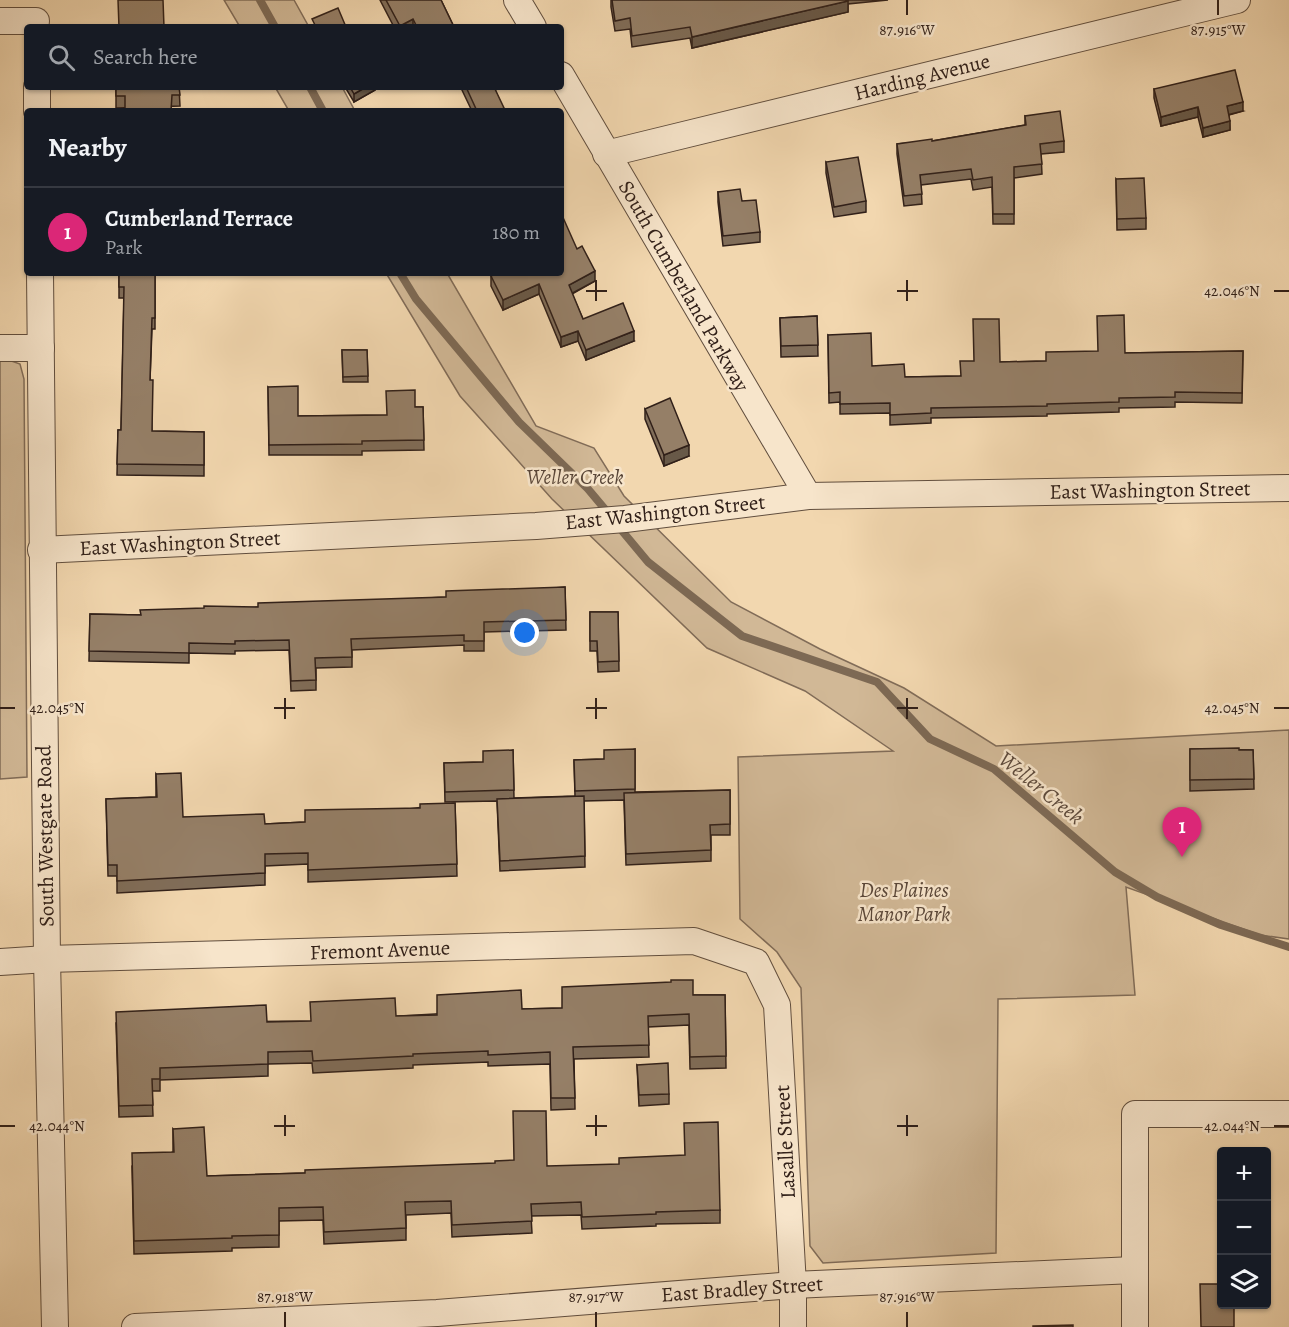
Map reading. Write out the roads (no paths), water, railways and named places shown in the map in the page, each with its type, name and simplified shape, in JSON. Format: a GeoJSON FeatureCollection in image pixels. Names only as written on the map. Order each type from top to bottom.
{"type":"FeatureCollection","features":[{"type":"Feature","properties":{"kind":"street"},"geometry":{"type":"LineString","coordinates":[[517,0],[531,24]]}},
{"type":"Feature","properties":{"kind":"street","name":"Harding Avenue"},"geometry":{"type":"LineString","coordinates":[[606,154],[1237,0]]}},
{"type":"Feature","properties":{"kind":"street"},"geometry":{"type":"LineString","coordinates":[[0,21],[36,16]]}},
{"type":"Feature","properties":{"kind":"street","name":"South Cumberland Parkway"},"geometry":{"type":"LineString","coordinates":[[564,80],[808,496]]}},
{"type":"Feature","properties":{"kind":"street"},"geometry":{"type":"LineString","coordinates":[[37,90],[37,108]]}},
{"type":"Feature","properties":{"kind":"street","name":"South Westgate Road"},"geometry":{"type":"LineString","coordinates":[[40,276],[41,550],[55,1327]]}},
{"type":"Feature","properties":{"kind":"street"},"geometry":{"type":"LineString","coordinates":[[0,348],[41,348]]}},
{"type":"Feature","properties":{"kind":"street","name":"East Washington Street"},"geometry":{"type":"LineString","coordinates":[[41,550],[536,526],[625,519],[808,496],[1289,488]]}},
{"type":"Feature","properties":{"kind":"street","name":"Fremont Avenue"},"geometry":{"type":"LineString","coordinates":[[0,962],[694,941],[756,962]]}},
{"type":"Feature","properties":{"kind":"street","name":"Lasalle Street"},"geometry":{"type":"LineString","coordinates":[[756,962],[777,1005],[793,1285],[793,1327]]}},
{"type":"Feature","properties":{"kind":"street"},"geometry":{"type":"LineString","coordinates":[[1135,1327],[1135,1114],[1289,1114]]}},
{"type":"Feature","properties":{"kind":"street","name":"East Bradley Street"},"geometry":{"type":"LineString","coordinates":[[135,1327],[437,1320],[793,1285],[1134,1270]]}},
{"type":"Feature","properties":{"kind":"waterway","name":"Weller Creek"},"geometry":{"type":"LineString","coordinates":[[260,0],[273,24]]}},
{"type":"Feature","properties":{"kind":"waterway","name":"Weller Creek"},"geometry":{"type":"LineString","coordinates":[[312,90],[321,108]]}},
{"type":"Feature","properties":{"kind":"waterway","name":"Weller Creek"},"geometry":{"type":"LineString","coordinates":[[402,276],[416,299],[519,422],[588,489],[609,514]]}},
{"type":"Feature","properties":{"kind":"waterway","name":"Weller Creek"},"geometry":{"type":"LineString","coordinates":[[618,526],[648,562],[742,636],[877,682],[930,739],[994,769],[1115,872],[1157,897],[1221,925],[1289,947]]}},
{"type":"Feature","properties":{"kind":"place","name":"Cumberland Terrace"},"geometry":{"type":"Point","coordinates":[1182,857]}},
{"type":"Feature","properties":{"kind":"park label","name":"Des Plaines Manor Park"},"geometry":{"type":"Point","coordinates":[904,902]}}]}
